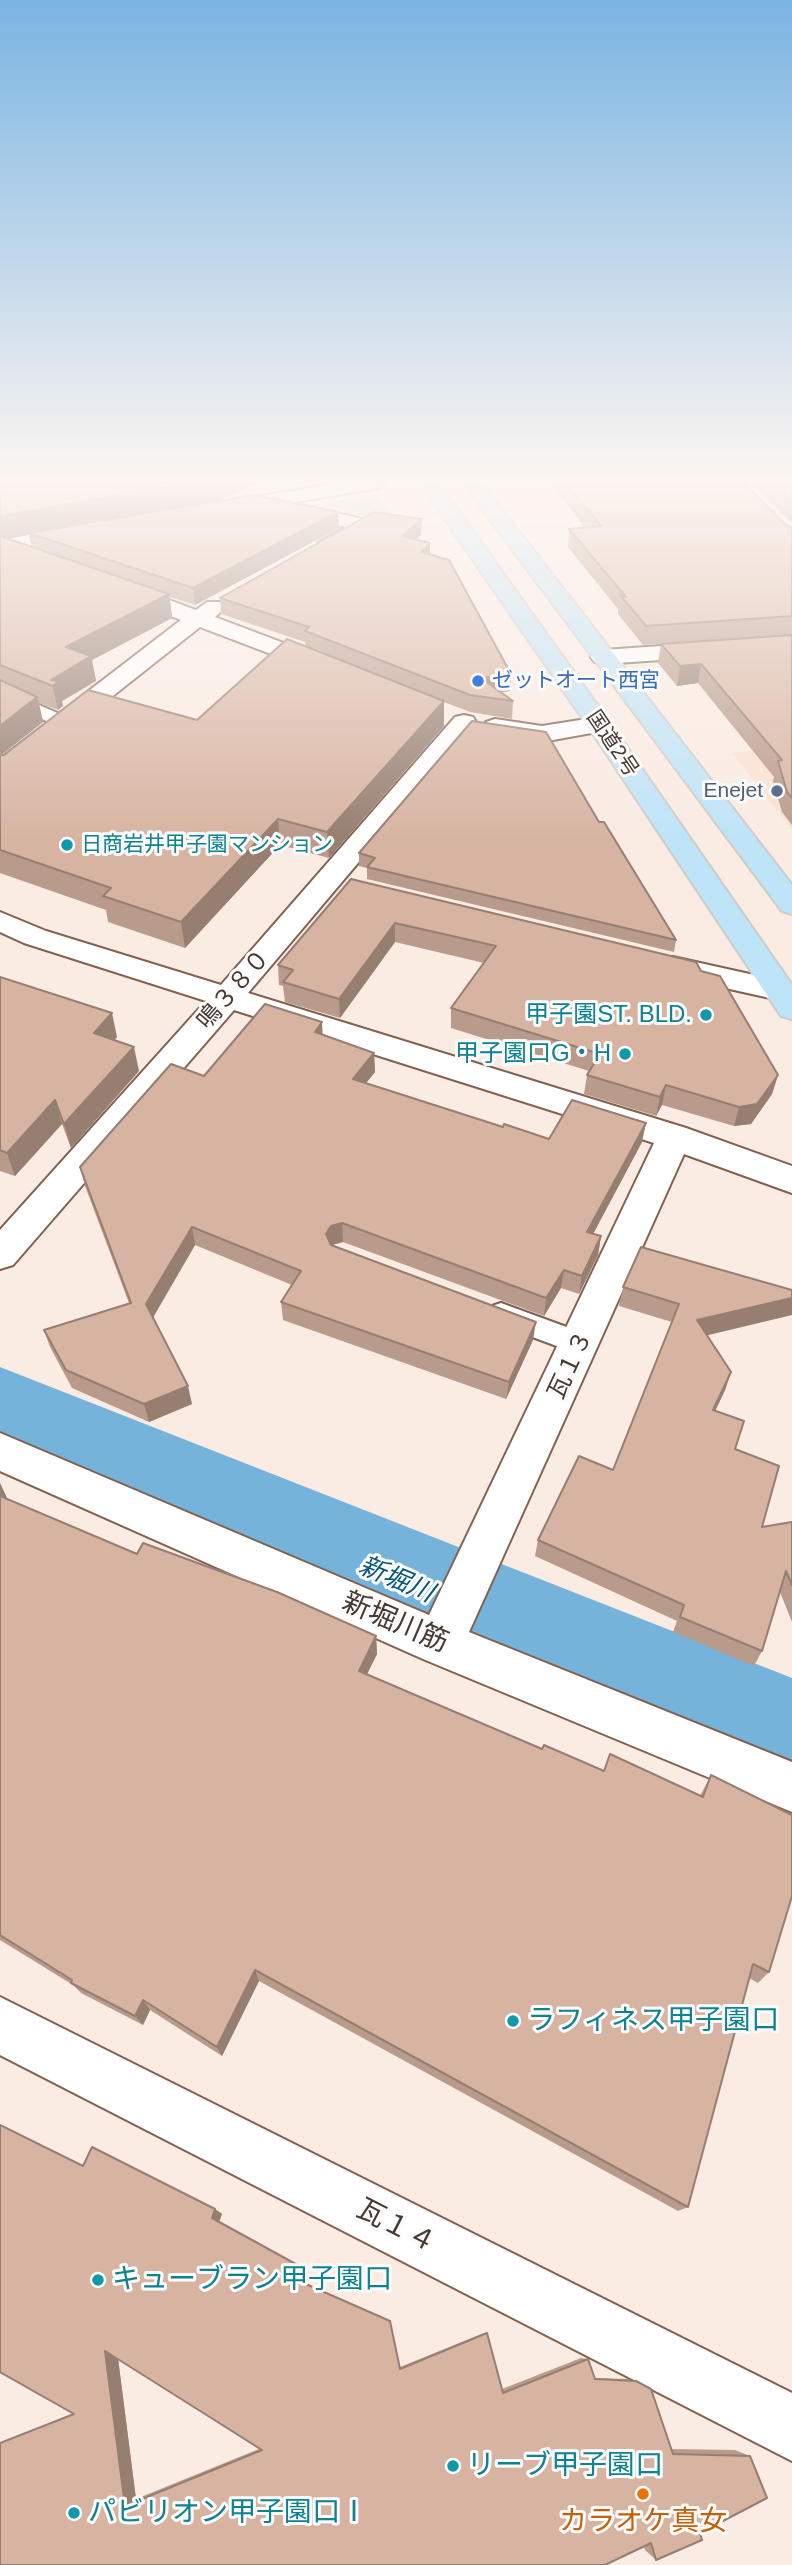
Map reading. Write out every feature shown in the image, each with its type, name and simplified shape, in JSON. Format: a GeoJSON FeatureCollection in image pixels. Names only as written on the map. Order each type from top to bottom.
{"type":"FeatureCollection","features":[{"type":"Feature","properties":{"kind":"highway","name":"国道2号"},"geometry":{"type":"LineString","coordinates":[[513,602],[599,724],[785,1000]]}},
{"type":"Feature","properties":{"kind":"highway","name":"国道2号"},"geometry":{"type":"LineString","coordinates":[[561,602],[792,905]]}},
{"type":"Feature","properties":{"kind":"street"},"geometry":{"type":"LineString","coordinates":[[156,602],[347,676]]}},
{"type":"Feature","properties":{"kind":"street"},"geometry":{"type":"LineString","coordinates":[[0,772],[197,616],[224,602]]}},
{"type":"Feature","properties":{"kind":"street"},"geometry":{"type":"LineString","coordinates":[[603,657],[792,644]]}},
{"type":"Feature","properties":{"kind":"street","name":"鳴３８０"},"geometry":{"type":"LineString","coordinates":[[0,1255],[226,999],[341,884],[451,717],[542,734],[599,724]]}},
{"type":"Feature","properties":{"kind":"street"},"geometry":{"type":"LineString","coordinates":[[0,921],[35,937],[226,999],[674,1137],[792,1180]]}},
{"type":"Feature","properties":{"kind":"street"},"geometry":{"type":"LineString","coordinates":[[647,960],[785,1000]]}},
{"type":"Feature","properties":{"kind":"street","name":"瓦１３"},"geometry":{"type":"LineString","coordinates":[[452,1619],[581,1344],[674,1137]]}},
{"type":"Feature","properties":{"kind":"street","name":"新堀川筋"},"geometry":{"type":"LineString","coordinates":[[0,1451],[452,1619],[792,1787]]}},
{"type":"Feature","properties":{"kind":"street","name":"瓦１４"},"geometry":{"type":"LineString","coordinates":[[0,2025],[792,2428]]}},
{"type":"Feature","properties":{"kind":"lane"},"geometry":{"type":"LineString","coordinates":[[0,693],[63,722]]}},
{"type":"Feature","properties":{"kind":"lane"},"geometry":{"type":"LineString","coordinates":[[480,1307],[581,1344]]}},
{"type":"Feature","properties":{"kind":"shaded area","name":"Enejet"},"geometry":{"type":"Polygon","coordinates":[[[792,746],[792,829],[732,753],[792,746]]]}},
{"type":"Feature","properties":{"kind":"building"},"geometry":{"type":"Polygon","coordinates":[[[0,602],[154,602],[66,647],[91,656],[51,680],[58,681],[53,686],[0,665],[0,602]]]}},
{"type":"Feature","properties":{"kind":"building"},"geometry":{"type":"Polygon","coordinates":[[[231,602],[472,602],[511,674],[481,678],[513,701],[470,695],[305,631],[309,627],[231,602]]]}},
{"type":"Feature","properties":{"kind":"building"},"geometry":{"type":"Polygon","coordinates":[[[626,602],[792,602],[792,616],[646,626],[626,602]]]}},
{"type":"Feature","properties":{"kind":"building"},"geometry":{"type":"Polygon","coordinates":[[[792,635],[792,798],[787,792],[778,761],[782,760],[701,664],[680,666],[661,644],[792,635]]]}},
{"type":"Feature","properties":{"kind":"building"},"geometry":{"type":"Polygon","coordinates":[[[287,639],[444,701],[327,832],[278,819],[181,922],[103,896],[111,888],[0,850],[0,755],[4,755],[88,690],[197,720],[287,639]]]}},
{"type":"Feature","properties":{"kind":"building"},"geometry":{"type":"Polygon","coordinates":[[[0,680],[37,697],[0,726],[0,680]]]}},
{"type":"Feature","properties":{"kind":"building"},"geometry":{"type":"Polygon","coordinates":[[[472,721],[546,732],[599,822],[604,822],[676,940],[367,867],[375,858],[359,853],[472,721]]]}},
{"type":"Feature","properties":{"kind":"building"},"geometry":{"type":"Polygon","coordinates":[[[351,879],[696,962],[701,971],[720,976],[778,1075],[757,1104],[739,1107],[666,1085],[660,1097],[587,1075],[600,1054],[451,1008],[496,946],[395,923],[339,999],[283,982],[293,970],[278,965],[351,879]]]}},
{"type":"Feature","properties":{"kind":"building"},"geometry":{"type":"Polygon","coordinates":[[[0,977],[112,1013],[94,1033],[134,1047],[64,1124],[55,1100],[7,1153],[0,1150],[0,977]]]}},
{"type":"Feature","properties":{"kind":"building"},"geometry":{"type":"Polygon","coordinates":[[[265,1004],[322,1022],[315,1032],[374,1053],[353,1079],[503,1127],[504,1124],[549,1139],[572,1100],[646,1123],[587,1232],[601,1236],[582,1276],[564,1270],[546,1298],[342,1223],[331,1226],[326,1234],[331,1245],[536,1322],[509,1382],[281,1302],[301,1271],[192,1227],[146,1304],[188,1386],[144,1404],[66,1370],[44,1330],[131,1303],[80,1167],[171,1064],[204,1076],[265,1004]]]}},
{"type":"Feature","properties":{"kind":"building"},"geometry":{"type":"Polygon","coordinates":[[[641,1247],[792,1290],[792,1298],[697,1320],[731,1372],[713,1410],[744,1421],[735,1449],[779,1466],[762,1527],[792,1522],[792,1585],[786,1571],[762,1651],[680,1617],[684,1605],[538,1540],[579,1456],[613,1470],[679,1304],[623,1287],[641,1247]]]}},
{"type":"Feature","properties":{"kind":"building"},"geometry":{"type":"Polygon","coordinates":[[[0,1496],[137,1554],[143,1543],[277,1592],[376,1636],[359,1671],[542,1749],[544,1745],[604,1771],[610,1754],[703,1797],[711,1775],[792,1815],[792,1896],[769,1972],[753,1964],[688,2207],[255,1970],[217,2047],[143,2000],[135,2016],[71,1983],[72,1980],[0,1935],[0,1496]]]}},
{"type":"Feature","properties":{"kind":"building"},"geometry":{"type":"Polygon","coordinates":[[[0,2125],[83,2166],[92,2147],[215,2209],[212,2218],[303,2268],[299,2281],[390,2321],[400,2369],[487,2333],[503,2393],[588,2359],[595,2379],[636,2381],[651,2389],[673,2454],[750,2456],[767,2498],[700,2533],[702,2540],[656,2560],[651,2543],[605,2565],[0,2565],[0,2443],[74,2414],[0,2372],[0,2125]],[[105,2351],[125,2506],[262,2450],[105,2351]]]}},
{"type":"Feature","properties":{"kind":"waterway","name":"新堀川"},"geometry":{"type":"LineString","coordinates":[[0,1414],[792,1745]]}},
{"type":"Feature","properties":{"kind":"place","name":"ゼットオート西宮"},"geometry":{"type":"Point","coordinates":[478,681]}},
{"type":"Feature","properties":{"kind":"place","name":"Enejet"},"geometry":{"type":"Point","coordinates":[777,791]}},
{"type":"Feature","properties":{"kind":"place","name":"日商岩井甲子園マンション"},"geometry":{"type":"Point","coordinates":[67,845]}},
{"type":"Feature","properties":{"kind":"place","name":"甲子園ST. BLD."},"geometry":{"type":"Point","coordinates":[706,1015]}},
{"type":"Feature","properties":{"kind":"place","name":"甲子園口G・H"},"geometry":{"type":"Point","coordinates":[625,1054]}},
{"type":"Feature","properties":{"kind":"place","name":"ラフィネス甲子園口"},"geometry":{"type":"Point","coordinates":[513,2021]}},
{"type":"Feature","properties":{"kind":"place","name":"キューブラン甲子園口"},"geometry":{"type":"Point","coordinates":[98,2280]}},
{"type":"Feature","properties":{"kind":"place","name":"リーブ甲子園口"},"geometry":{"type":"Point","coordinates":[453,2466]}},
{"type":"Feature","properties":{"kind":"place","name":"カラオケ真女"},"geometry":{"type":"Point","coordinates":[643,2494]}},
{"type":"Feature","properties":{"kind":"place","name":"パビリオン甲子園口Ⅰ"},"geometry":{"type":"Point","coordinates":[74,2513]}}]}
